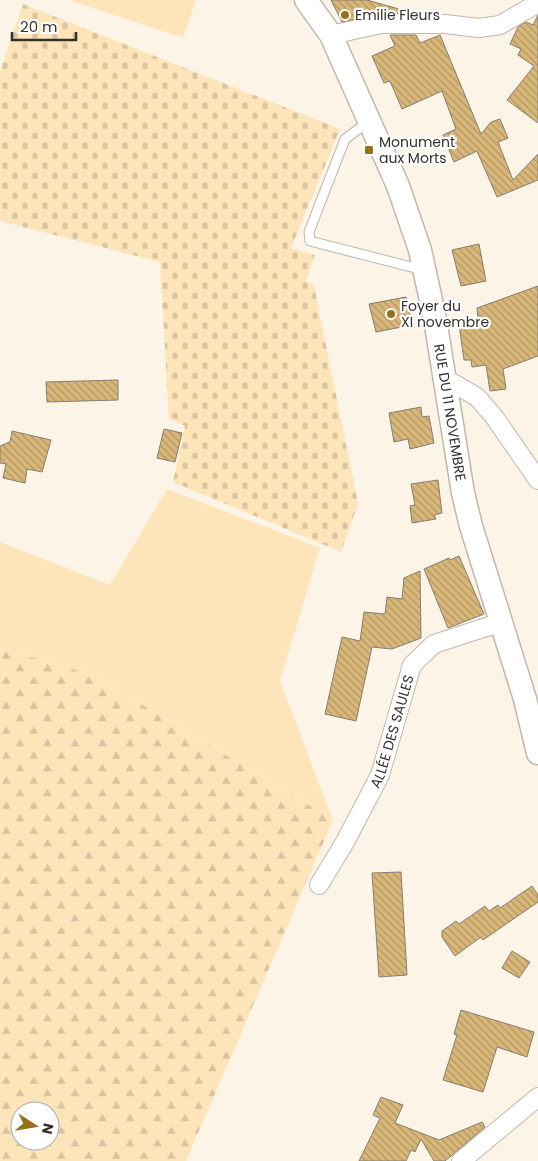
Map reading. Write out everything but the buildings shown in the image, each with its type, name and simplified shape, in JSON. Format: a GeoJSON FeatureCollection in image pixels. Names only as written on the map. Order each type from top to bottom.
{"type":"FeatureCollection","features":[{"type":"Feature","properties":{"kind":"street","name":"RUE DU 11 NOVEMBRE"},"geometry":{"type":"LineString","coordinates":[[306,0],[331,35],[402,194],[425,271],[446,379],[463,493],[471,526],[525,699],[538,753]]}},
{"type":"Feature","properties":{"kind":"street"},"geometry":{"type":"LineString","coordinates":[[331,35],[381,24],[430,23],[479,28],[500,25],[538,2]]}},
{"type":"Feature","properties":{"kind":"street"},"geometry":{"type":"LineString","coordinates":[[446,379],[477,398],[495,418],[538,480]]}},
{"type":"Feature","properties":{"kind":"street","name":"ALLÉE DES SAULES"},"geometry":{"type":"LineString","coordinates":[[319,885],[345,842],[380,775],[412,665],[434,644],[502,622]]}},
{"type":"Feature","properties":{"kind":"street"},"geometry":{"type":"LineString","coordinates":[[461,1161],[538,1097]]}},
{"type":"Feature","properties":{"kind":"lane"},"geometry":{"type":"LineString","coordinates":[[370,121],[345,139],[309,232],[310,241],[425,271]]}},
{"type":"Feature","properties":{"kind":"green space"},"geometry":{"type":"Polygon","coordinates":[[[69,0],[196,0],[183,38],[69,0]]]}},
{"type":"Feature","properties":{"kind":"green space"},"geometry":{"type":"Polygon","coordinates":[[[23,4],[340,129],[291,248],[315,255],[306,281],[314,286],[358,504],[341,552],[173,482],[185,426],[169,419],[160,262],[0,221],[0,71],[23,4]]]}},
{"type":"Feature","properties":{"kind":"green space"},"geometry":{"type":"Polygon","coordinates":[[[167,489],[320,548],[280,681],[333,820],[93,675],[0,648],[0,542],[110,585],[167,489]]]}},
{"type":"Feature","properties":{"kind":"green space"},"geometry":{"type":"Polygon","coordinates":[[[0,648],[93,675],[333,820],[186,1161],[0,1161],[0,648]]]}},
{"type":"Feature","properties":{"kind":"place","name":"Emilie Fleurs"},"geometry":{"type":"Point","coordinates":[345,15]}},
{"type":"Feature","properties":{"kind":"place","name":"Monument aux Morts"},"geometry":{"type":"Point","coordinates":[369,150]}},
{"type":"Feature","properties":{"kind":"place","name":"Foyer du XI novembre"},"geometry":{"type":"Point","coordinates":[391,314]}}]}
